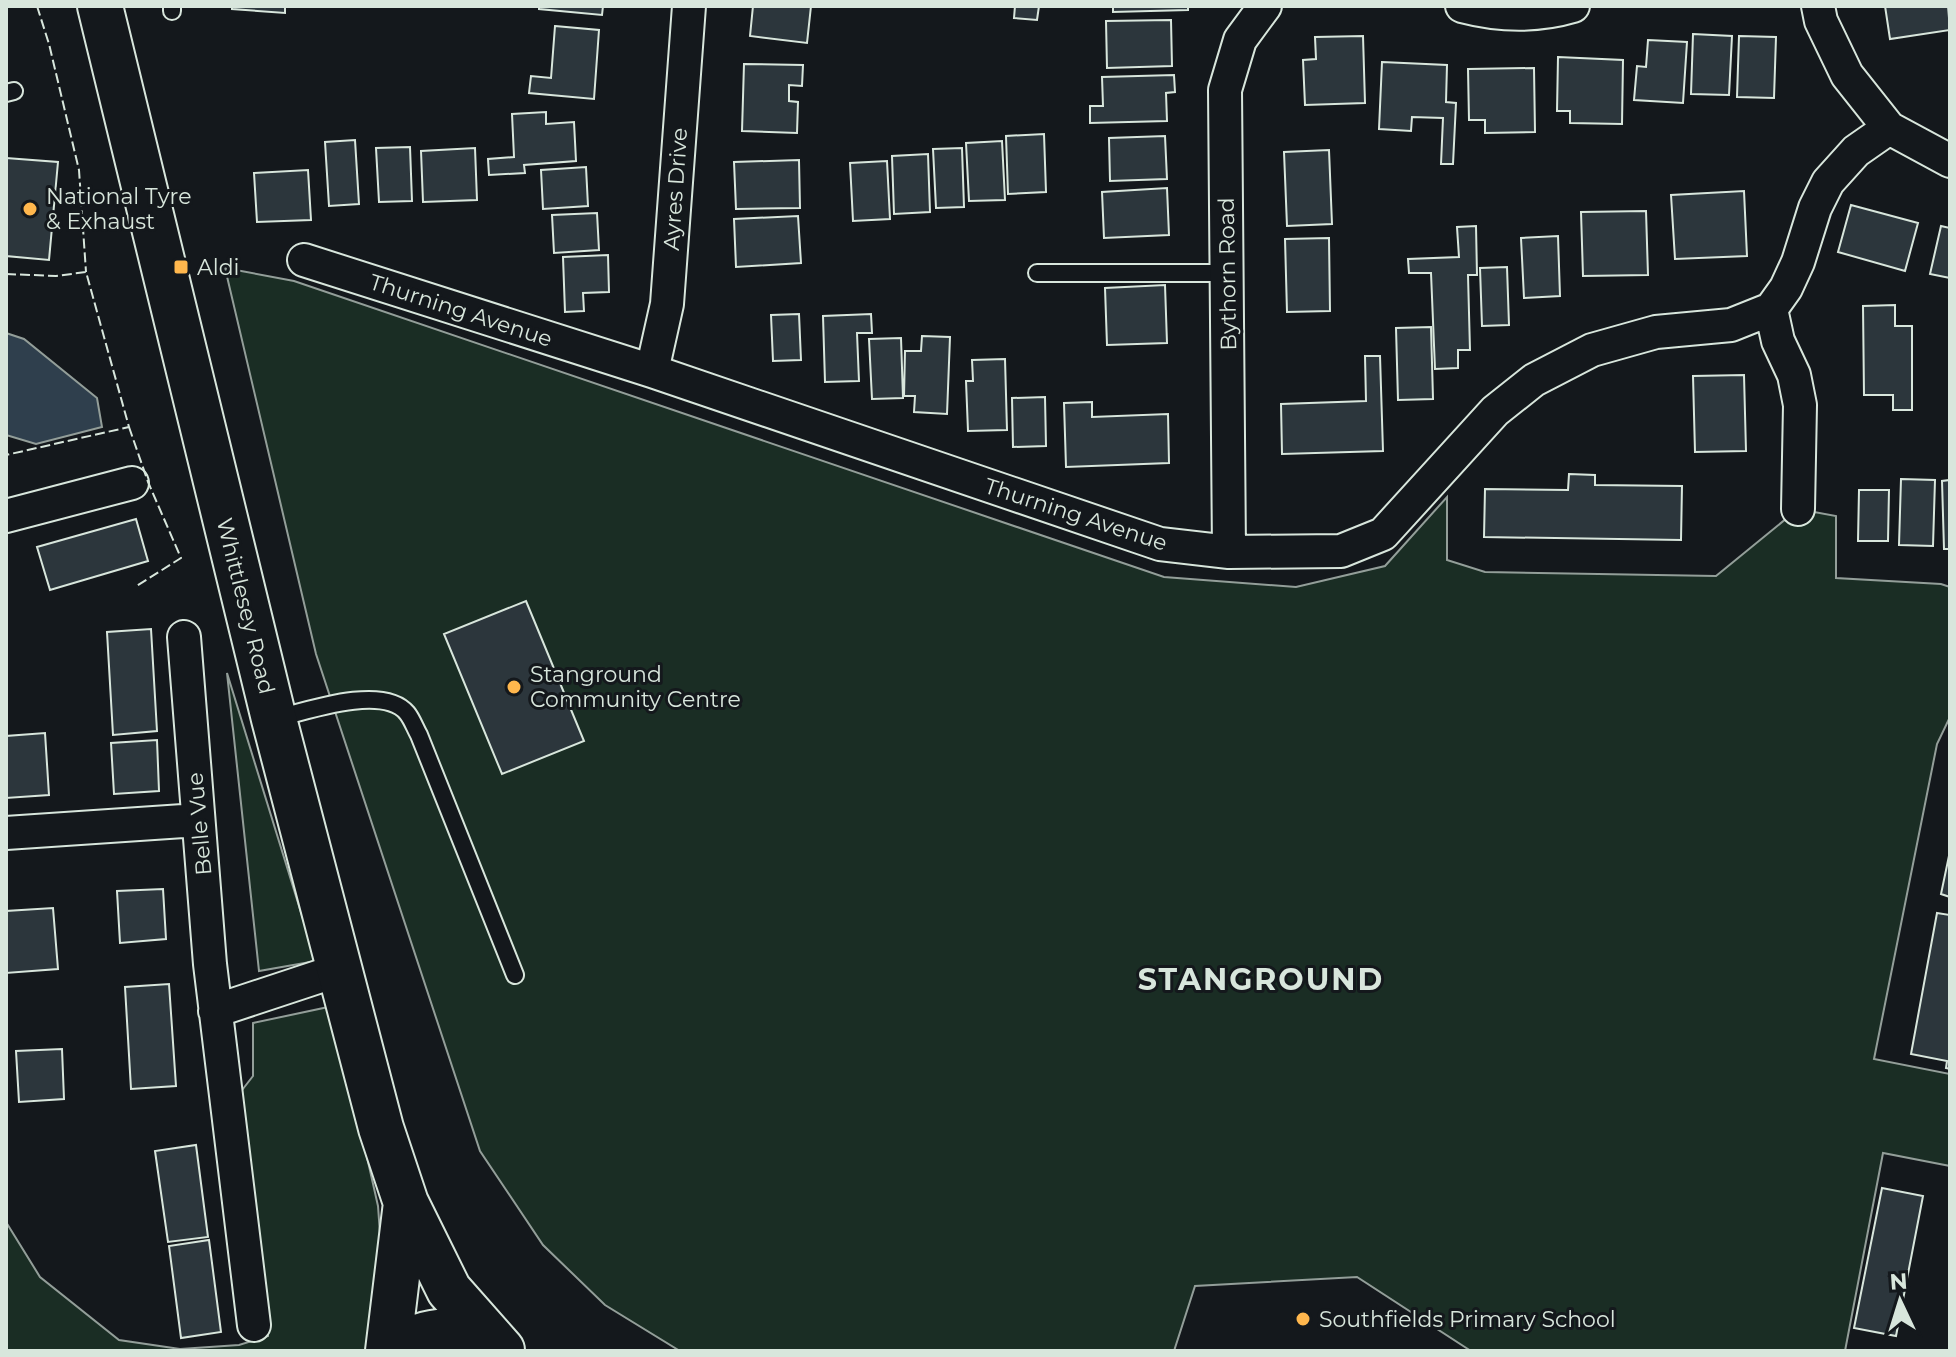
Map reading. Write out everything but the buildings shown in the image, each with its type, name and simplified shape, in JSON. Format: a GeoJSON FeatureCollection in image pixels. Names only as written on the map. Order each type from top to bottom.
{"type":"FeatureCollection","features":[{"type":"Feature","properties":{"kind":"main road","name":"Whittlesey Road"},"geometry":{"type":"LineString","coordinates":[[100,6],[274,719],[381,1128],[406,1203],[449,1290],[502,1351]]}},
{"type":"Feature","properties":{"kind":"main road","name":"Whittlesey Road"},"geometry":{"type":"LineString","coordinates":[[390,1351],[406,1203]]}},
{"type":"Feature","properties":{"kind":"main road"},"geometry":{"type":"LineString","coordinates":[[390,1351],[408,1340],[431,1332],[456,1331],[480,1338],[502,1351]]}},
{"type":"Feature","properties":{"kind":"street","name":"Ayres Drive"},"geometry":{"type":"LineString","coordinates":[[652,371],[667,304],[689,6]]}},
{"type":"Feature","properties":{"kind":"street","name":"Bythorn Road"},"geometry":{"type":"LineString","coordinates":[[1229,552],[1225,90],[1240,40],[1265,6]]}},
{"type":"Feature","properties":{"kind":"street"},"geometry":{"type":"LineString","coordinates":[[1462,6],[1502,14],[1531,14],[1573,6]]}},
{"type":"Feature","properties":{"kind":"street"},"geometry":{"type":"LineString","coordinates":[[1818,6],[1821,21],[1847,75],[1889,128],[1950,161]]}},
{"type":"Feature","properties":{"kind":"street"},"geometry":{"type":"LineString","coordinates":[[1798,509],[1800,405],[1794,375],[1778,341],[1771,309],[1786,288],[1798,262],[1815,208],[1828,182],[1856,151],[1889,128]]}},
{"type":"Feature","properties":{"kind":"street","name":"Thurning Avenue"},"geometry":{"type":"LineString","coordinates":[[304,260],[652,371],[1160,544],[1229,552],[1341,551],[1383,534],[1495,411],[1534,380],[1592,350],[1656,332],[1731,325],[1771,309]]}},
{"type":"Feature","properties":{"kind":"street"},"geometry":{"type":"LineString","coordinates":[[6,516],[132,483]]}},
{"type":"Feature","properties":{"kind":"street","name":"Belle Vue"},"geometry":{"type":"LineString","coordinates":[[184,637],[215,1011],[254,1325]]}},
{"type":"Feature","properties":{"kind":"street"},"geometry":{"type":"LineString","coordinates":[[6,833],[198,820]]}},
{"type":"Feature","properties":{"kind":"street"},"geometry":{"type":"LineString","coordinates":[[215,1011],[339,970]]}},
{"type":"Feature","properties":{"kind":"lane"},"geometry":{"type":"LineString","coordinates":[[1037,273],[1227,273]]}},
{"type":"Feature","properties":{"kind":"lane"},"geometry":{"type":"LineString","coordinates":[[274,719],[354,699],[381,700],[406,710],[419,735],[515,975]]}},
{"type":"Feature","properties":{"kind":"green space"},"geometry":{"type":"Polygon","coordinates":[[[225,268],[294,281],[1164,577],[1296,587],[1385,566],[1447,497],[1447,560],[1485,572],[1716,576],[1798,509],[1836,516],[1836,578],[1950,587],[1950,717],[1937,744],[1874,1059],[1950,1074],[1950,1166],[1883,1153],[1845,1351],[1471,1351],[1357,1277],[1195,1286],[1174,1351],[680,1351],[605,1305],[543,1245],[480,1151],[316,654],[225,268]]]}},
{"type":"Feature","properties":{"kind":"green space"},"geometry":{"type":"Polygon","coordinates":[[[227,673],[316,961],[259,971],[227,673]]]}},
{"type":"Feature","properties":{"kind":"green space"},"geometry":{"type":"Polygon","coordinates":[[[333,1006],[378,1206],[383,1275],[368,1351],[6,1351],[6,1222],[40,1277],[119,1340],[180,1349],[239,1345],[268,1336],[239,1094],[253,1076],[253,1023],[333,1006]]]}},
{"type":"Feature","properties":{"kind":"water"},"geometry":{"type":"Polygon","coordinates":[[[6,333],[24,339],[97,398],[102,427],[36,444],[6,435],[6,333]]]}},
{"type":"Feature","properties":{"kind":"fence"},"geometry":{"type":"LineString","coordinates":[[37,6],[79,170],[86,272]]}},
{"type":"Feature","properties":{"kind":"fence"},"geometry":{"type":"LineString","coordinates":[[6,274],[56,276],[86,272],[129,427],[6,455]]}},
{"type":"Feature","properties":{"kind":"fence"},"geometry":{"type":"LineString","coordinates":[[129,427],[148,482],[181,558],[135,587]]}},
{"type":"Feature","properties":{"kind":"place","name":"National Tyre & Exhaust"},"geometry":{"type":"Point","coordinates":[30,209]}},
{"type":"Feature","properties":{"kind":"place","name":"Aldi"},"geometry":{"type":"Point","coordinates":[181,267]}},
{"type":"Feature","properties":{"kind":"place","name":"Stanground Community Centre"},"geometry":{"type":"Point","coordinates":[514,687]}},
{"type":"Feature","properties":{"kind":"place","name":"Southfields Primary School"},"geometry":{"type":"Point","coordinates":[1303,1319]}},
{"type":"Feature","properties":{"kind":"district","name":"STANGROUND"},"geometry":{"type":"Point","coordinates":[1261,980]}}]}
